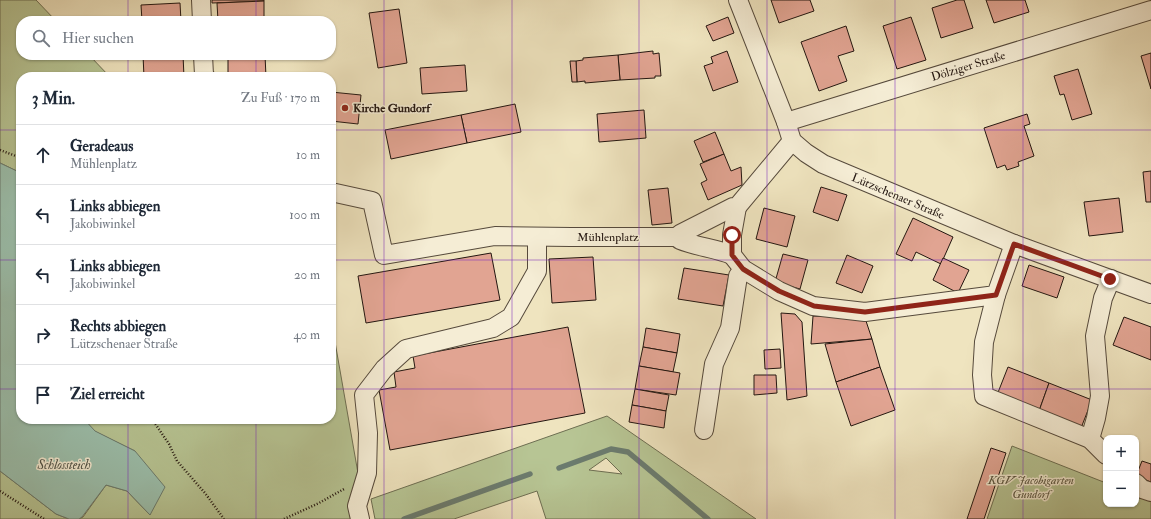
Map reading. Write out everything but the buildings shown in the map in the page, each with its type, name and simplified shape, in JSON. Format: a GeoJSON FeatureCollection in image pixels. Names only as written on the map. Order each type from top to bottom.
{"type":"FeatureCollection","features":[{"type":"Feature","properties":{"kind":"street"},"geometry":{"type":"LineString","coordinates":[[201,0],[202,16]]}},
{"type":"Feature","properties":{"kind":"street","name":"Lützschenaer Straße"},"geometry":{"type":"LineString","coordinates":[[738,0],[792,140],[806,153],[823,164],[1014,244],[1151,294]]}},
{"type":"Feature","properties":{"kind":"street","name":"Dölziger Straße"},"geometry":{"type":"LineString","coordinates":[[786,122],[1151,10]]}},
{"type":"Feature","properties":{"kind":"street"},"geometry":{"type":"LineString","coordinates":[[203,60],[204,72]]}},
{"type":"Feature","properties":{"kind":"street"},"geometry":{"type":"LineString","coordinates":[[704,430],[714,364],[730,328],[738,276],[738,262],[732,235],[737,207],[792,140]]}},
{"type":"Feature","properties":{"kind":"street","name":"Mühlenplatz"},"geometry":{"type":"LineString","coordinates":[[336,193],[372,201],[384,255],[495,236],[679,237],[680,240],[691,244],[719,250],[779,291],[814,306],[865,312],[996,295]]}},
{"type":"Feature","properties":{"kind":"street"},"geometry":{"type":"LineString","coordinates":[[679,237],[680,234],[733,207],[737,207]]}},
{"type":"Feature","properties":{"kind":"street"},"geometry":{"type":"LineString","coordinates":[[359,513],[367,473],[368,433],[364,395],[384,369],[406,349],[493,328],[511,317],[536,271],[537,237]]}},
{"type":"Feature","properties":{"kind":"street"},"geometry":{"type":"LineString","coordinates":[[1014,244],[996,295],[984,342],[982,375],[984,396],[1090,439],[1103,452]]}},
{"type":"Feature","properties":{"kind":"street"},"geometry":{"type":"LineString","coordinates":[[1090,439],[1100,396],[1095,336],[1103,298],[1110,279]]}},
{"type":"Feature","properties":{"kind":"street"},"geometry":{"type":"LineString","coordinates":[[1139,486],[1142,489],[1151,492]]}},
{"type":"Feature","properties":{"kind":"path"},"geometry":{"type":"LineString","coordinates":[[0,150],[16,156]]}},
{"type":"Feature","properties":{"kind":"path"},"geometry":{"type":"LineString","coordinates":[[155,424],[169,444],[177,461],[205,493],[224,519]]}},
{"type":"Feature","properties":{"kind":"path"},"geometry":{"type":"LineString","coordinates":[[284,519],[332,495],[367,473]]}},
{"type":"Feature","properties":{"kind":"path"},"geometry":{"type":"LineString","coordinates":[[0,491],[44,519]]}},
{"type":"Feature","properties":{"kind":"green space"},"geometry":{"type":"Polygon","coordinates":[[[0,0],[36,0],[51,16],[16,16],[16,60],[94,60],[105,72],[16,72],[16,171],[0,163],[0,0]]]}},
{"type":"Feature","properties":{"kind":"green space"},"geometry":{"type":"Polygon","coordinates":[[[336,348],[366,519],[79,519],[83,517],[106,485],[127,491],[150,515],[135,451],[94,431],[88,424],[336,424],[336,348]]]}},
{"type":"Feature","properties":{"kind":"green space"},"geometry":{"type":"Polygon","coordinates":[[[607,416],[756,519],[546,519],[537,491],[454,519],[375,519],[371,499],[607,416]],[[606,458],[589,470],[622,474],[606,458]]]}},
{"type":"Feature","properties":{"kind":"green space","name":"KGV Jacobigarten Gundorf"},"geometry":{"type":"Polygon","coordinates":[[[1012,446],[1103,482],[1103,507],[1139,507],[1139,496],[1151,500],[1151,519],[987,519],[1012,446]]]}},
{"type":"Feature","properties":{"kind":"green space"},"geometry":{"type":"Polygon","coordinates":[[[0,471],[56,514],[69,519],[0,519],[0,471]]]}},
{"type":"Feature","properties":{"kind":"water","name":"Schlossteich"},"geometry":{"type":"Polygon","coordinates":[[[0,163],[16,171],[16,424],[89,424],[95,431],[135,451],[165,487],[150,515],[127,491],[106,485],[82,517],[79,519],[69,519],[56,514],[0,471],[0,163]]]}},
{"type":"Feature","properties":{"kind":"waterway"},"geometry":{"type":"LineString","coordinates":[[559,468],[611,449],[628,452],[708,519]]}},
{"type":"Feature","properties":{"kind":"waterway"},"geometry":{"type":"LineString","coordinates":[[404,519],[530,474]]}},
{"type":"Feature","properties":{"kind":"place","name":"Kirche Gundorf"},"geometry":{"type":"Point","coordinates":[345,108]}},
{"type":"Feature","properties":{"kind":"route"},"geometry":{"type":"LineString","coordinates":[[732,235],[732,255],[743,269],[779,291],[814,306],[865,312],[996,295],[1014,244],[1110,279]]}}]}
